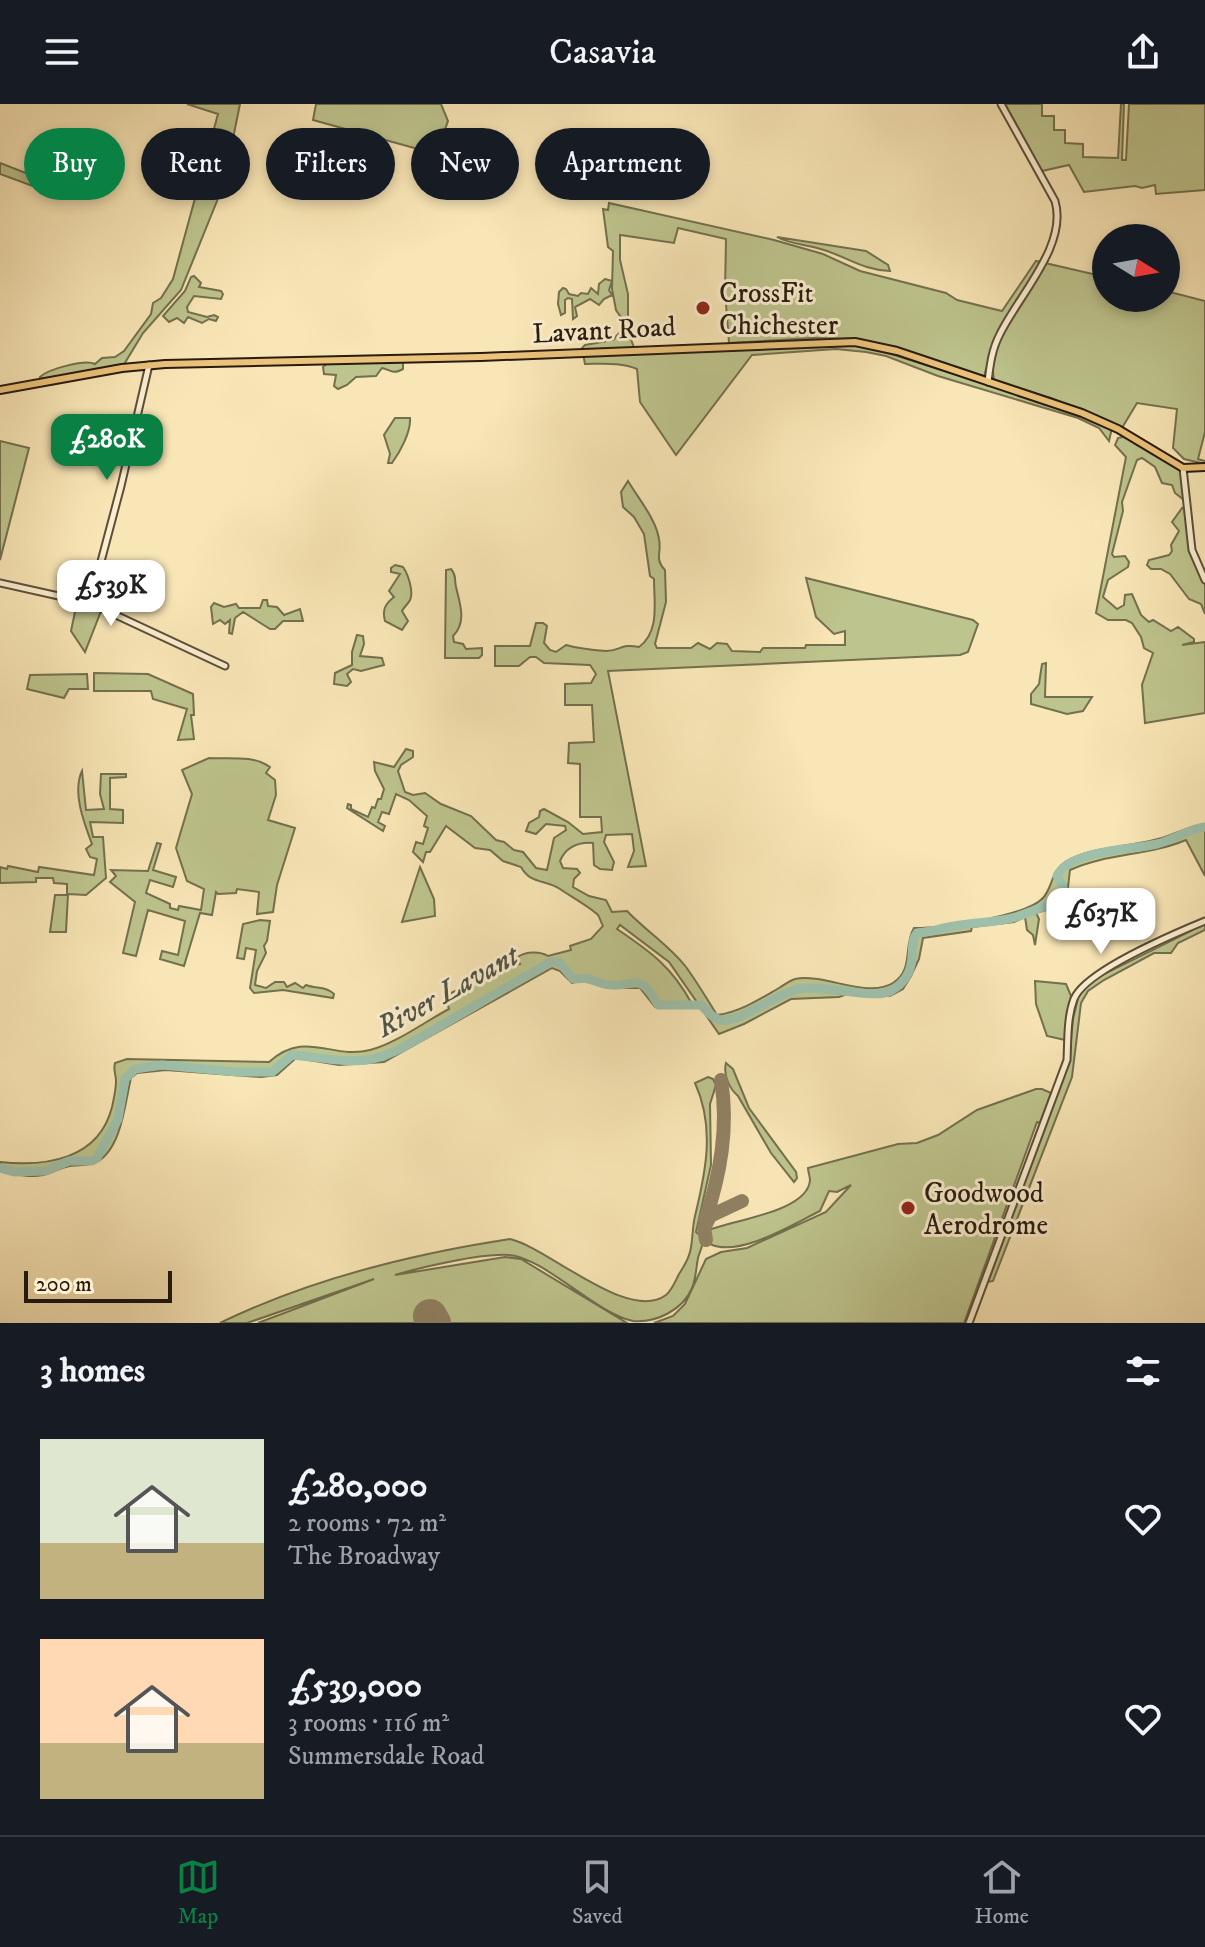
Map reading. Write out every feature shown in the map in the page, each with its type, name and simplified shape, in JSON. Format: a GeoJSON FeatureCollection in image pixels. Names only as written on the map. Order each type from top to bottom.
{"type":"FeatureCollection","features":[{"type":"Feature","properties":{"kind":"main road","name":"Lavant Road"},"geometry":{"type":"LineString","coordinates":[[0,390],[149,365],[558,354],[836,341],[884,347],[1107,423],[1183,468]]}},
{"type":"Feature","properties":{"kind":"main road"},"geometry":{"type":"LineString","coordinates":[[1183,468],[1205,467]]}},
{"type":"Feature","properties":{"kind":"street"},"geometry":{"type":"LineString","coordinates":[[988,382],[994,347],[1054,239],[1059,217],[1055,201],[1001,104]]}},
{"type":"Feature","properties":{"kind":"street"},"geometry":{"type":"LineString","coordinates":[[90,603],[149,365]]}},
{"type":"Feature","properties":{"kind":"street"},"geometry":{"type":"LineString","coordinates":[[1183,468],[1192,550],[1205,580]]}},
{"type":"Feature","properties":{"kind":"street"},"geometry":{"type":"LineString","coordinates":[[0,583],[90,603],[225,666]]}},
{"type":"Feature","properties":{"kind":"street"},"geometry":{"type":"LineString","coordinates":[[969,1323],[1067,1060],[1073,1001],[1095,975],[1205,921]]}},
{"type":"Feature","properties":{"kind":"green space"},"geometry":{"type":"Polygon","coordinates":[[[187,104],[240,104],[235,128],[214,128],[218,114],[187,104]]]}},
{"type":"Feature","properties":{"kind":"green space"},"geometry":{"type":"Polygon","coordinates":[[[316,104],[441,104],[448,121],[445,128],[411,128],[411,147],[395,143],[395,128],[342,128],[313,120],[316,104]]]}},
{"type":"Feature","properties":{"kind":"green space"},"geometry":{"type":"Polygon","coordinates":[[[1005,104],[1042,104],[1042,116],[1054,116],[1054,130],[1065,130],[1065,143],[1083,144],[1083,157],[1118,158],[1121,104],[1124,104],[1122,160],[1126,160],[1129,104],[1205,104],[1205,190],[1156,194],[1155,185],[1084,192],[1069,165],[1042,171],[1005,104]]]}},
{"type":"Feature","properties":{"kind":"green space"},"geometry":{"type":"Polygon","coordinates":[[[0,163],[24,172],[24,183],[0,174],[0,163]]]}},
{"type":"Feature","properties":{"kind":"green space"},"geometry":{"type":"Polygon","coordinates":[[[195,200],[217,200],[181,290],[143,333],[123,366],[40,381],[44,374],[58,368],[95,364],[102,358],[115,357],[124,351],[151,314],[153,303],[161,298],[173,279],[195,200]]]}},
{"type":"Feature","properties":{"kind":"green space"},"geometry":{"type":"Polygon","coordinates":[[[609,203],[774,240],[823,254],[860,271],[1002,311],[1036,261],[1092,274],[1092,312],[1180,312],[1180,295],[1205,301],[1205,432],[1198,459],[1205,461],[1205,464],[1184,459],[1173,448],[1177,409],[1137,403],[1122,428],[1051,398],[994,381],[993,372],[986,369],[984,378],[898,348],[854,339],[729,343],[725,291],[726,239],[678,228],[674,243],[620,235],[620,260],[628,294],[628,331],[636,353],[835,344],[869,347],[1048,404],[1112,428],[1109,441],[1099,428],[1078,418],[938,376],[886,356],[836,349],[752,355],[676,455],[640,402],[637,369],[618,364],[585,364],[582,348],[613,340],[620,332],[622,319],[616,310],[612,289],[613,251],[608,247],[603,209],[608,210],[609,203]]]}},
{"type":"Feature","properties":{"kind":"green space"},"geometry":{"type":"Polygon","coordinates":[[[777,237],[866,251],[888,265],[890,271],[864,266],[824,250],[777,237]]]}},
{"type":"Feature","properties":{"kind":"green space"},"geometry":{"type":"Polygon","coordinates":[[[194,276],[201,283],[199,287],[223,294],[221,299],[194,296],[187,307],[188,312],[207,317],[214,315],[218,317],[216,321],[209,319],[202,323],[188,317],[184,323],[177,318],[169,322],[163,316],[194,276]]]}},
{"type":"Feature","properties":{"kind":"green space"},"geometry":{"type":"Polygon","coordinates":[[[605,279],[612,281],[609,290],[612,295],[599,305],[590,299],[575,307],[577,316],[573,319],[572,299],[568,298],[565,300],[565,313],[561,315],[558,304],[559,292],[563,288],[569,294],[578,296],[588,294],[591,288],[598,294],[599,284],[605,279]]]}},
{"type":"Feature","properties":{"kind":"green space"},"geometry":{"type":"Polygon","coordinates":[[[403,361],[403,369],[399,371],[382,368],[376,376],[356,377],[338,389],[334,386],[336,375],[324,374],[323,367],[327,363],[403,361]]]}},
{"type":"Feature","properties":{"kind":"green space"},"geometry":{"type":"Polygon","coordinates":[[[395,418],[410,418],[410,424],[401,448],[392,463],[388,463],[390,454],[384,435],[395,418]]]}},
{"type":"Feature","properties":{"kind":"green space"},"geometry":{"type":"Polygon","coordinates":[[[1126,436],[1181,469],[1184,500],[1175,493],[1172,485],[1162,483],[1155,467],[1142,458],[1137,460],[1122,502],[1123,511],[1112,554],[1114,557],[1125,556],[1128,567],[1108,580],[1103,597],[1117,609],[1124,605],[1125,595],[1132,594],[1141,615],[1149,622],[1153,620],[1171,631],[1178,627],[1194,639],[1194,642],[1182,645],[1205,642],[1205,713],[1145,723],[1142,685],[1153,653],[1144,648],[1132,623],[1108,620],[1096,613],[1126,457],[1115,445],[1118,438],[1126,436]]]}},
{"type":"Feature","properties":{"kind":"green space"},"geometry":{"type":"Polygon","coordinates":[[[0,441],[29,448],[0,560],[0,441]]]}},
{"type":"Feature","properties":{"kind":"green space"},"geometry":{"type":"Polygon","coordinates":[[[628,481],[657,531],[660,562],[665,570],[666,602],[655,644],[657,648],[691,648],[698,643],[710,649],[717,643],[727,644],[732,651],[760,652],[763,648],[845,645],[845,631],[834,634],[816,617],[806,578],[973,620],[978,624],[968,652],[960,655],[608,671],[646,866],[628,867],[634,851],[632,834],[606,835],[604,842],[614,862],[612,870],[594,865],[593,843],[573,846],[560,861],[563,868],[577,869],[580,873],[574,879],[573,887],[589,896],[606,900],[612,912],[627,911],[672,952],[690,973],[717,1015],[750,1004],[795,979],[819,979],[871,988],[893,983],[904,971],[914,928],[982,920],[1033,905],[1046,894],[1060,866],[1087,853],[1153,840],[1205,824],[1205,876],[1186,840],[1084,864],[1070,870],[1066,904],[1036,913],[1039,919],[1035,945],[1033,935],[1027,930],[1025,917],[1014,922],[972,927],[971,931],[923,938],[919,959],[911,976],[903,989],[890,996],[850,993],[839,997],[791,999],[719,1034],[669,962],[620,925],[617,929],[668,970],[692,1004],[655,1007],[640,988],[614,988],[584,979],[572,983],[552,968],[384,1062],[339,1065],[296,1058],[277,1075],[261,1077],[166,1070],[137,1073],[131,1078],[117,1136],[97,1162],[38,1176],[0,1171],[0,1162],[53,1161],[83,1149],[96,1138],[112,1107],[116,1084],[115,1063],[127,1059],[269,1062],[282,1052],[307,1046],[356,1052],[370,1050],[400,1038],[449,1009],[445,996],[499,969],[520,964],[517,958],[520,956],[532,952],[548,956],[571,950],[570,946],[591,939],[603,926],[598,915],[560,889],[529,877],[521,867],[503,861],[490,850],[475,848],[446,826],[430,852],[426,852],[423,862],[413,852],[416,842],[423,844],[428,828],[424,826],[427,816],[409,800],[396,794],[389,814],[382,812],[378,822],[385,826],[383,831],[347,808],[348,804],[351,805],[351,809],[368,817],[384,789],[374,762],[394,767],[406,749],[413,751],[413,757],[398,771],[405,792],[413,795],[425,793],[441,804],[471,816],[496,840],[523,852],[536,868],[547,870],[554,838],[566,830],[565,826],[546,824],[536,834],[526,831],[529,823],[539,817],[540,811],[544,809],[583,834],[602,832],[601,817],[580,817],[580,764],[568,763],[569,743],[594,742],[592,705],[565,705],[565,684],[591,683],[596,674],[590,665],[544,663],[536,657],[530,657],[519,666],[495,666],[495,646],[530,646],[536,623],[547,626],[544,643],[556,652],[566,645],[606,651],[639,647],[646,641],[653,625],[654,579],[650,576],[644,534],[634,517],[623,507],[621,492],[628,481]]]}},
{"type":"Feature","properties":{"kind":"green space"},"geometry":{"type":"Polygon","coordinates":[[[1182,508],[1185,509],[1197,568],[1205,583],[1205,614],[1201,604],[1189,599],[1170,574],[1147,565],[1149,560],[1169,555],[1172,551],[1171,545],[1179,531],[1172,522],[1182,508]]]}},
{"type":"Feature","properties":{"kind":"green space"},"geometry":{"type":"Polygon","coordinates":[[[395,565],[403,567],[411,588],[410,600],[402,611],[408,621],[402,630],[385,621],[384,617],[388,602],[394,597],[389,591],[400,574],[391,572],[395,565]]]}},
{"type":"Feature","properties":{"kind":"green space"},"geometry":{"type":"Polygon","coordinates":[[[451,569],[461,613],[454,642],[463,644],[466,649],[482,648],[479,658],[445,658],[446,570],[451,569]]]}},
{"type":"Feature","properties":{"kind":"green space"},"geometry":{"type":"Polygon","coordinates":[[[263,600],[267,600],[268,606],[277,607],[284,615],[300,609],[303,621],[283,621],[275,629],[270,629],[243,612],[235,618],[232,634],[229,633],[230,620],[225,624],[220,620],[213,624],[211,607],[214,603],[224,607],[236,604],[239,608],[260,608],[263,600]]]}},
{"type":"Feature","properties":{"kind":"green space"},"geometry":{"type":"Polygon","coordinates":[[[81,604],[101,611],[85,652],[71,631],[76,607],[81,604]]]}},
{"type":"Feature","properties":{"kind":"green space"},"geometry":{"type":"Polygon","coordinates":[[[357,635],[363,636],[360,656],[382,658],[384,665],[361,671],[353,669],[347,674],[351,682],[347,686],[334,684],[335,673],[352,665],[357,635]]]}},
{"type":"Feature","properties":{"kind":"green space"},"geometry":{"type":"Polygon","coordinates":[[[1046,663],[1045,697],[1092,697],[1083,711],[1067,714],[1031,704],[1031,694],[1039,684],[1042,664],[1046,663]]]}},
{"type":"Feature","properties":{"kind":"green space"},"geometry":{"type":"Polygon","coordinates":[[[94,673],[148,674],[193,694],[194,715],[191,715],[194,739],[178,740],[187,709],[153,699],[151,691],[94,691],[94,673]]]}},
{"type":"Feature","properties":{"kind":"green space"},"geometry":{"type":"Polygon","coordinates":[[[87,674],[88,689],[69,689],[64,698],[27,689],[30,675],[87,674]]]}},
{"type":"Feature","properties":{"kind":"green space"},"geometry":{"type":"Polygon","coordinates":[[[209,758],[249,759],[270,767],[266,773],[275,780],[276,795],[268,820],[295,828],[277,885],[273,912],[257,914],[259,892],[237,889],[236,893],[216,892],[212,915],[200,913],[184,966],[160,959],[162,951],[178,955],[185,921],[148,910],[136,956],[123,953],[135,902],[110,882],[116,876],[111,870],[148,871],[157,843],[161,844],[153,870],[176,877],[173,887],[150,880],[146,893],[170,904],[170,908],[178,910],[179,906],[201,910],[204,889],[187,881],[176,848],[192,794],[182,770],[209,758]]]}},
{"type":"Feature","properties":{"kind":"green space"},"geometry":{"type":"Polygon","coordinates":[[[82,771],[86,810],[104,809],[100,794],[101,774],[126,774],[126,777],[110,778],[110,809],[123,810],[123,823],[90,822],[93,837],[103,837],[106,878],[86,895],[68,894],[66,932],[50,932],[55,895],[67,895],[67,884],[54,883],[53,878],[0,883],[0,867],[38,872],[39,867],[94,875],[97,859],[90,857],[86,849],[92,844],[79,798],[82,771]]]}},
{"type":"Feature","properties":{"kind":"green space"},"geometry":{"type":"Polygon","coordinates":[[[420,867],[434,899],[435,916],[402,922],[420,867]]]}},
{"type":"Feature","properties":{"kind":"green space"},"geometry":{"type":"Polygon","coordinates":[[[270,921],[264,946],[266,953],[257,971],[255,985],[266,988],[275,982],[284,982],[287,987],[295,983],[303,988],[306,985],[328,990],[334,994],[333,998],[283,990],[254,993],[250,988],[256,950],[246,948],[244,959],[237,958],[243,924],[270,921]]]}},
{"type":"Feature","properties":{"kind":"green space"},"geometry":{"type":"Polygon","coordinates":[[[1205,924],[1205,930],[1178,943],[1171,953],[1154,953],[1088,991],[1081,1003],[1072,1077],[993,1281],[988,1282],[1069,1060],[1079,994],[1096,978],[1205,924]]]}},
{"type":"Feature","properties":{"kind":"green space"},"geometry":{"type":"Polygon","coordinates":[[[1035,981],[1066,984],[1071,996],[1065,1040],[1047,1036],[1036,1004],[1035,981]]]}},
{"type":"Feature","properties":{"kind":"green space"},"geometry":{"type":"Polygon","coordinates":[[[726,1063],[733,1069],[749,1108],[796,1172],[794,1182],[771,1153],[729,1085],[726,1063]]]}},
{"type":"Feature","properties":{"kind":"green space"},"geometry":{"type":"Polygon","coordinates":[[[708,1077],[716,1085],[710,1104],[711,1165],[696,1232],[702,1244],[692,1288],[682,1303],[668,1314],[642,1321],[618,1316],[538,1265],[523,1258],[497,1255],[452,1261],[395,1275],[505,1257],[521,1259],[627,1323],[258,1323],[374,1279],[247,1323],[220,1323],[290,1293],[362,1270],[436,1252],[510,1239],[610,1292],[650,1301],[666,1295],[691,1248],[707,1149],[705,1116],[695,1083],[708,1077]]]}},
{"type":"Feature","properties":{"kind":"green space","name":"Goodwood Aerodrome"},"geometry":{"type":"Polygon","coordinates":[[[1036,1089],[1051,1093],[1040,1123],[1037,1122],[964,1323],[654,1323],[673,1316],[685,1304],[706,1259],[721,1252],[747,1248],[826,1212],[851,1185],[837,1192],[829,1191],[820,1211],[766,1238],[736,1247],[710,1244],[707,1237],[709,1230],[767,1213],[797,1200],[806,1191],[810,1180],[808,1168],[898,1144],[917,1143],[938,1135],[977,1110],[1036,1089]]]}},
{"type":"Feature","properties":{"kind":"waterway","name":"River Lavant"},"geometry":{"type":"LineString","coordinates":[[0,1168],[14,1172],[45,1171],[69,1161],[92,1161],[97,1158],[118,1119],[125,1079],[135,1069],[162,1065],[272,1072],[292,1055],[342,1060],[372,1059],[409,1044],[551,962],[560,963],[573,979],[614,985],[640,984],[651,993],[658,1005],[701,1005],[720,1020],[748,1013],[799,989],[821,988],[873,994],[891,991],[907,976],[917,933],[1025,914],[1062,899],[1064,890],[1057,876],[1074,861],[1102,852],[1157,844],[1205,827]]}},
{"type":"Feature","properties":{"kind":"taxiway"},"geometry":{"type":"LineString","coordinates":[[705,1221],[722,1151],[724,1116],[721,1080]]}},
{"type":"Feature","properties":{"kind":"taxiway"},"geometry":{"type":"LineString","coordinates":[[706,1240],[704,1228],[710,1216],[742,1201]]}},
{"type":"Feature","properties":{"kind":"runway"},"geometry":{"type":"LineString","coordinates":[[430,1316],[434,1323]]}},
{"type":"Feature","properties":{"kind":"place","name":"CrossFit Chichester"},"geometry":{"type":"Point","coordinates":[703,308]}},
{"type":"Feature","properties":{"kind":"place","name":"Goodwood Aerodrome"},"geometry":{"type":"Point","coordinates":[908,1208]}}]}
